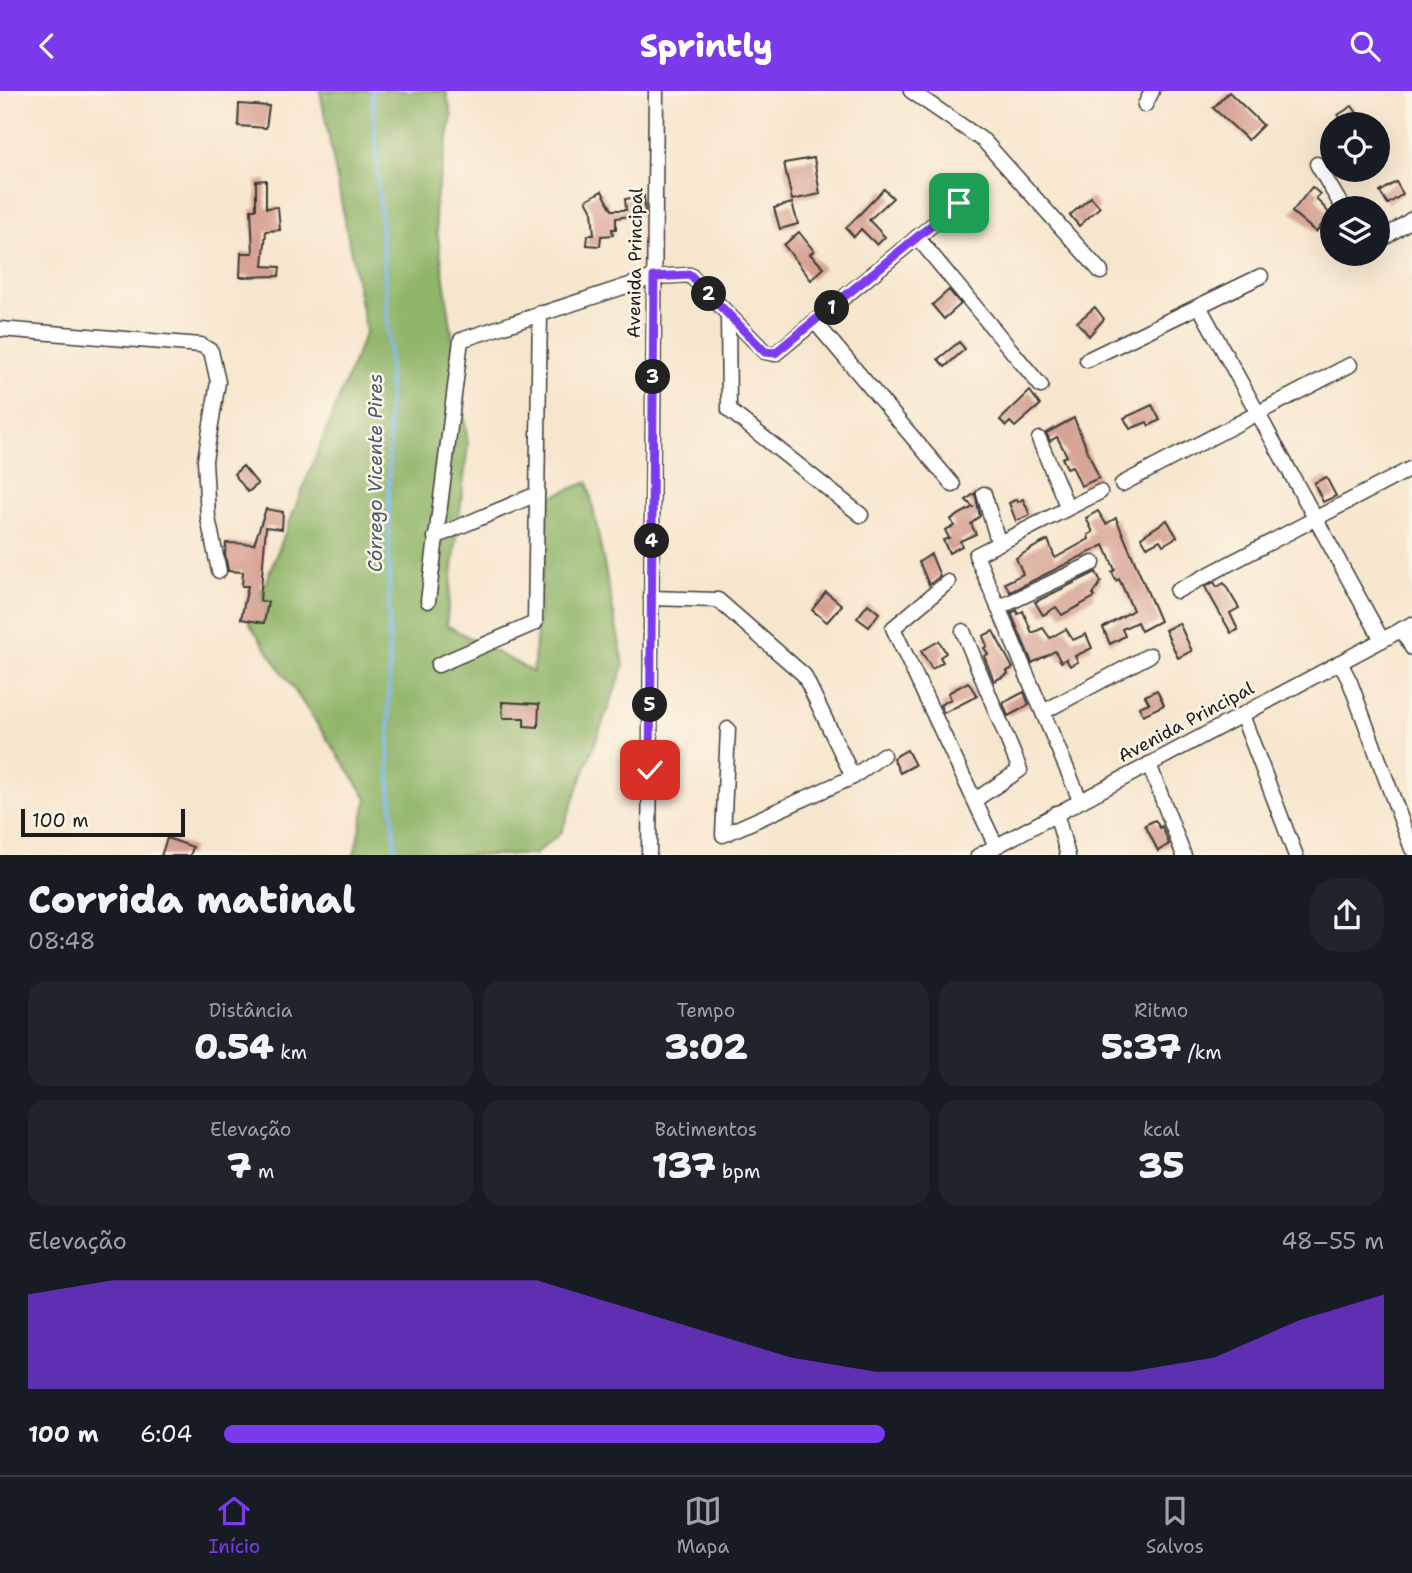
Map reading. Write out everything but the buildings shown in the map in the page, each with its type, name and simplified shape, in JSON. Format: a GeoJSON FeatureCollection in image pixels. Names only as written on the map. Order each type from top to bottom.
{"type":"FeatureCollection","features":[{"type":"Feature","properties":{"kind":"street","name":"Avenida Principal"},"geometry":{"type":"LineString","coordinates":[[649,855],[656,91]]}},
{"type":"Feature","properties":{"kind":"street"},"geometry":{"type":"LineString","coordinates":[[917,95],[940,91]]}},
{"type":"Feature","properties":{"kind":"street"},"geometry":{"type":"LineString","coordinates":[[1145,105],[1152,91]]}},
{"type":"Feature","properties":{"kind":"street"},"geometry":{"type":"LineString","coordinates":[[917,95],[984,141],[1101,272]]}},
{"type":"Feature","properties":{"kind":"street"},"geometry":{"type":"LineString","coordinates":[[1317,164],[1336,196]]}},
{"type":"Feature","properties":{"kind":"street"},"geometry":{"type":"LineString","coordinates":[[428,601],[458,346],[467,337],[654,277],[690,275],[765,352],[775,353],[959,203]]}},
{"type":"Feature","properties":{"kind":"street"},"geometry":{"type":"LineString","coordinates":[[1390,234],[1412,219]]}},
{"type":"Feature","properties":{"kind":"street"},"geometry":{"type":"LineString","coordinates":[[917,237],[1041,386]]}},
{"type":"Feature","properties":{"kind":"street"},"geometry":{"type":"LineString","coordinates":[[1087,361],[1261,276]]}},
{"type":"Feature","properties":{"kind":"street"},"geometry":{"type":"LineString","coordinates":[[1199,306],[1381,640]]}},
{"type":"Feature","properties":{"kind":"street"},"geometry":{"type":"LineString","coordinates":[[438,665],[535,623],[540,313]]}},
{"type":"Feature","properties":{"kind":"street"},"geometry":{"type":"LineString","coordinates":[[728,314],[729,410],[861,515]]}},
{"type":"Feature","properties":{"kind":"street"},"geometry":{"type":"LineString","coordinates":[[815,322],[953,485]]}},
{"type":"Feature","properties":{"kind":"street"},"geometry":{"type":"LineString","coordinates":[[0,329],[201,345],[211,351],[218,382],[205,460],[208,518],[219,571]]}},
{"type":"Feature","properties":{"kind":"street"},"geometry":{"type":"LineString","coordinates":[[1122,484],[1350,365]]}},
{"type":"Feature","properties":{"kind":"street"},"geometry":{"type":"LineString","coordinates":[[1040,439],[1068,506]]}},
{"type":"Feature","properties":{"kind":"street"},"geometry":{"type":"LineString","coordinates":[[1177,591],[1412,468]]}},
{"type":"Feature","properties":{"kind":"street"},"geometry":{"type":"LineString","coordinates":[[1080,800],[976,555],[998,541],[1100,492]]}},
{"type":"Feature","properties":{"kind":"street"},"geometry":{"type":"LineString","coordinates":[[435,537],[537,494]]}},
{"type":"Feature","properties":{"kind":"street"},"geometry":{"type":"LineString","coordinates":[[984,494],[998,541]]}},
{"type":"Feature","properties":{"kind":"street"},"geometry":{"type":"LineString","coordinates":[[998,608],[1093,563]]}},
{"type":"Feature","properties":{"kind":"street"},"geometry":{"type":"LineString","coordinates":[[948,582],[893,628],[996,846]]}},
{"type":"Feature","properties":{"kind":"street"},"geometry":{"type":"LineString","coordinates":[[651,598],[718,600],[804,675],[853,777]]}},
{"type":"Feature","properties":{"kind":"street","name":"Avenida Principal"},"geometry":{"type":"LineString","coordinates":[[980,855],[1407,627]]}},
{"type":"Feature","properties":{"kind":"street"},"geometry":{"type":"LineString","coordinates":[[1407,627],[1412,648]]}},
{"type":"Feature","properties":{"kind":"street"},"geometry":{"type":"LineString","coordinates":[[963,631],[1020,770],[975,800]]}},
{"type":"Feature","properties":{"kind":"street"},"geometry":{"type":"LineString","coordinates":[[1043,712],[1150,655]]}},
{"type":"Feature","properties":{"kind":"street"},"geometry":{"type":"LineString","coordinates":[[1339,662],[1350,682],[1412,849]]}},
{"type":"Feature","properties":{"kind":"street"},"geometry":{"type":"LineString","coordinates":[[1242,715],[1296,855]]}},
{"type":"Feature","properties":{"kind":"street"},"geometry":{"type":"LineString","coordinates":[[728,729],[723,835],[853,777],[883,755]]}},
{"type":"Feature","properties":{"kind":"street"},"geometry":{"type":"LineString","coordinates":[[1149,764],[1184,855]]}},
{"type":"Feature","properties":{"kind":"street"},"geometry":{"type":"LineString","coordinates":[[1056,813],[1068,855]]}},
{"type":"Feature","properties":{"kind":"green space"},"geometry":{"type":"Polygon","coordinates":[[[320,91],[446,91],[452,117],[434,209],[468,445],[446,625],[533,672],[550,497],[588,482],[624,666],[561,833],[534,855],[354,855],[367,798],[249,623],[366,331],[320,91]]]}},
{"type":"Feature","properties":{"kind":"waterway","name":"Córrego Vicente Pires"},"geometry":{"type":"LineString","coordinates":[[372,91],[389,339],[389,770],[396,855]]}},
{"type":"Feature","properties":{"kind":"route"},"geometry":{"type":"LineString","coordinates":[[650,770],[654,277],[690,275],[765,352],[775,353],[959,203]]}}]}
